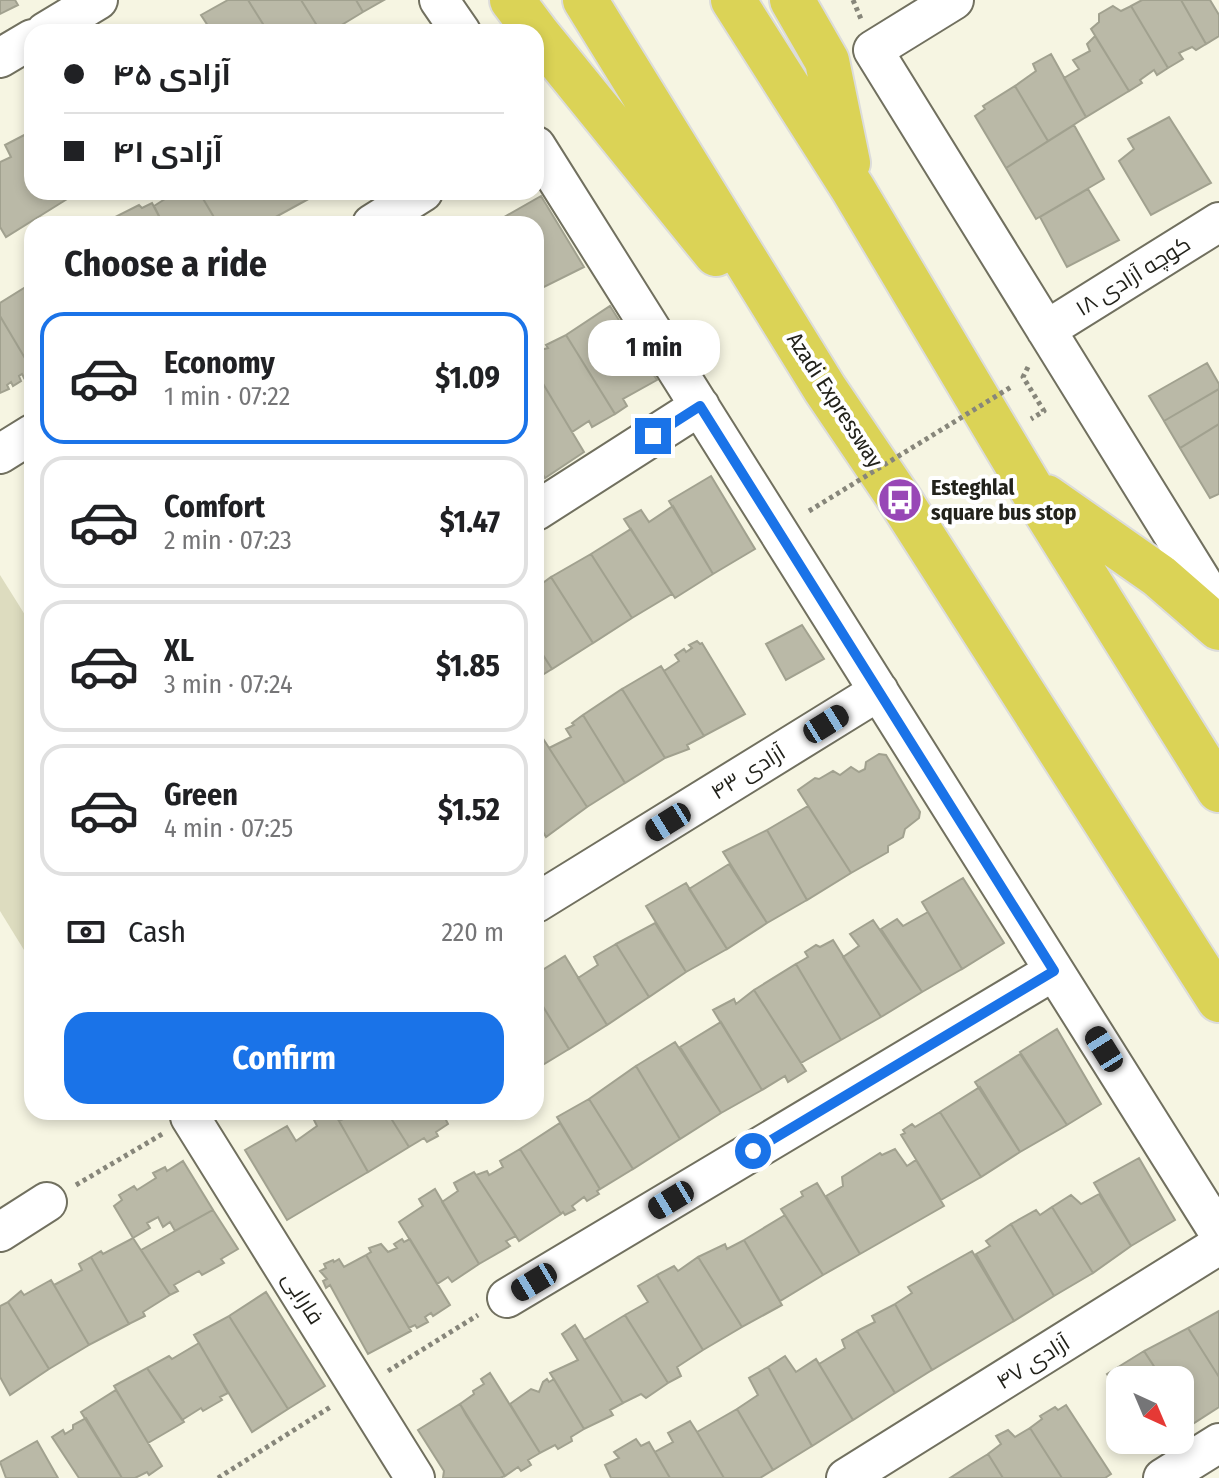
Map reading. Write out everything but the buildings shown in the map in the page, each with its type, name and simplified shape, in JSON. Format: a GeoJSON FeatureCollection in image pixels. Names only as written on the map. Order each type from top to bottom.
{"type":"FeatureCollection","features":[{"type":"Feature","properties":{"kind":"highway"},"geometry":{"type":"LineString","coordinates":[[512,0],[530,24]]}},
{"type":"Feature","properties":{"kind":"highway","name":"Azadi Expressway"},"geometry":{"type":"LineString","coordinates":[[585,0],[825,389],[900,500],[1219,1000]]}},
{"type":"Feature","properties":{"kind":"highway"},"geometry":{"type":"LineString","coordinates":[[733,0],[853,189],[1029,485],[1219,790]]}},
{"type":"Feature","properties":{"kind":"highway"},"geometry":{"type":"LineString","coordinates":[[792,0],[827,61],[853,189]]}},
{"type":"Feature","properties":{"kind":"highway"},"geometry":{"type":"LineString","coordinates":[[544,42],[825,389]]}},
{"type":"Feature","properties":{"kind":"highway"},"geometry":{"type":"LineString","coordinates":[[1029,485],[1216,616]]}},
{"type":"Feature","properties":{"kind":"street"},"geometry":{"type":"LineString","coordinates":[[58,24],[98,0]]}},
{"type":"Feature","properties":{"kind":"street"},"geometry":{"type":"LineString","coordinates":[[439,0],[456,24]]}},
{"type":"Feature","properties":{"kind":"street"},"geometry":{"type":"LineString","coordinates":[[954,0],[873,50],[1046,330],[1216,616]]}},
{"type":"Feature","properties":{"kind":"street"},"geometry":{"type":"LineString","coordinates":[[0,58],[24,44]]}},
{"type":"Feature","properties":{"kind":"street"},"geometry":{"type":"LineString","coordinates":[[544,159],[1219,1233]]}},
{"type":"Feature","properties":{"kind":"street"},"geometry":{"type":"LineString","coordinates":[[385,216],[410,200]]}},
{"type":"Feature","properties":{"kind":"street","name":"کوچه آزادی ۱۸"},"geometry":{"type":"LineString","coordinates":[[1046,330],[1219,222]]}},
{"type":"Feature","properties":{"kind":"street"},"geometry":{"type":"LineString","coordinates":[[544,506],[700,406]]}},
{"type":"Feature","properties":{"kind":"street"},"geometry":{"type":"LineString","coordinates":[[0,454],[24,439]]}},
{"type":"Feature","properties":{"kind":"street","name":"۴۳ آزادی"},"geometry":{"type":"LineString","coordinates":[[544,898],[879,691]]}},
{"type":"Feature","properties":{"kind":"street"},"geometry":{"type":"LineString","coordinates":[[507,1298],[1054,971]]}},
{"type":"Feature","properties":{"kind":"street","name":"فارابی"},"geometry":{"type":"LineString","coordinates":[[192,1120],[415,1478]]}},
{"type":"Feature","properties":{"kind":"street"},"geometry":{"type":"LineString","coordinates":[[0,1232],[47,1202]]}},
{"type":"Feature","properties":{"kind":"street","name":"۴۷ آزادی"},"geometry":{"type":"LineString","coordinates":[[846,1478],[1219,1245]]}},
{"type":"Feature","properties":{"kind":"street"},"geometry":{"type":"LineString","coordinates":[[1163,1478],[1219,1443]]}},
{"type":"Feature","properties":{"kind":"path"},"geometry":{"type":"LineString","coordinates":[[1023,377],[1044,411],[1031,419],[1024,408]]}},
{"type":"Feature","properties":{"kind":"path"},"geometry":{"type":"LineString","coordinates":[[809,511],[1011,387],[1017,398]]}},
{"type":"Feature","properties":{"kind":"path"},"geometry":{"type":"LineString","coordinates":[[47,1202],[185,1120]]}},
{"type":"Feature","properties":{"kind":"green space"},"geometry":{"type":"Polygon","coordinates":[[[0,575],[24,613],[24,950],[0,911],[0,575]]]}},
{"type":"Feature","properties":{"kind":"place","name":"Esteghlal square bus stop"},"geometry":{"type":"Point","coordinates":[900,500]}},
{"type":"Feature","properties":{"kind":"route"},"geometry":{"type":"LineString","coordinates":[[653,436],[700,406],[1054,971],[753,1151]]}}]}
